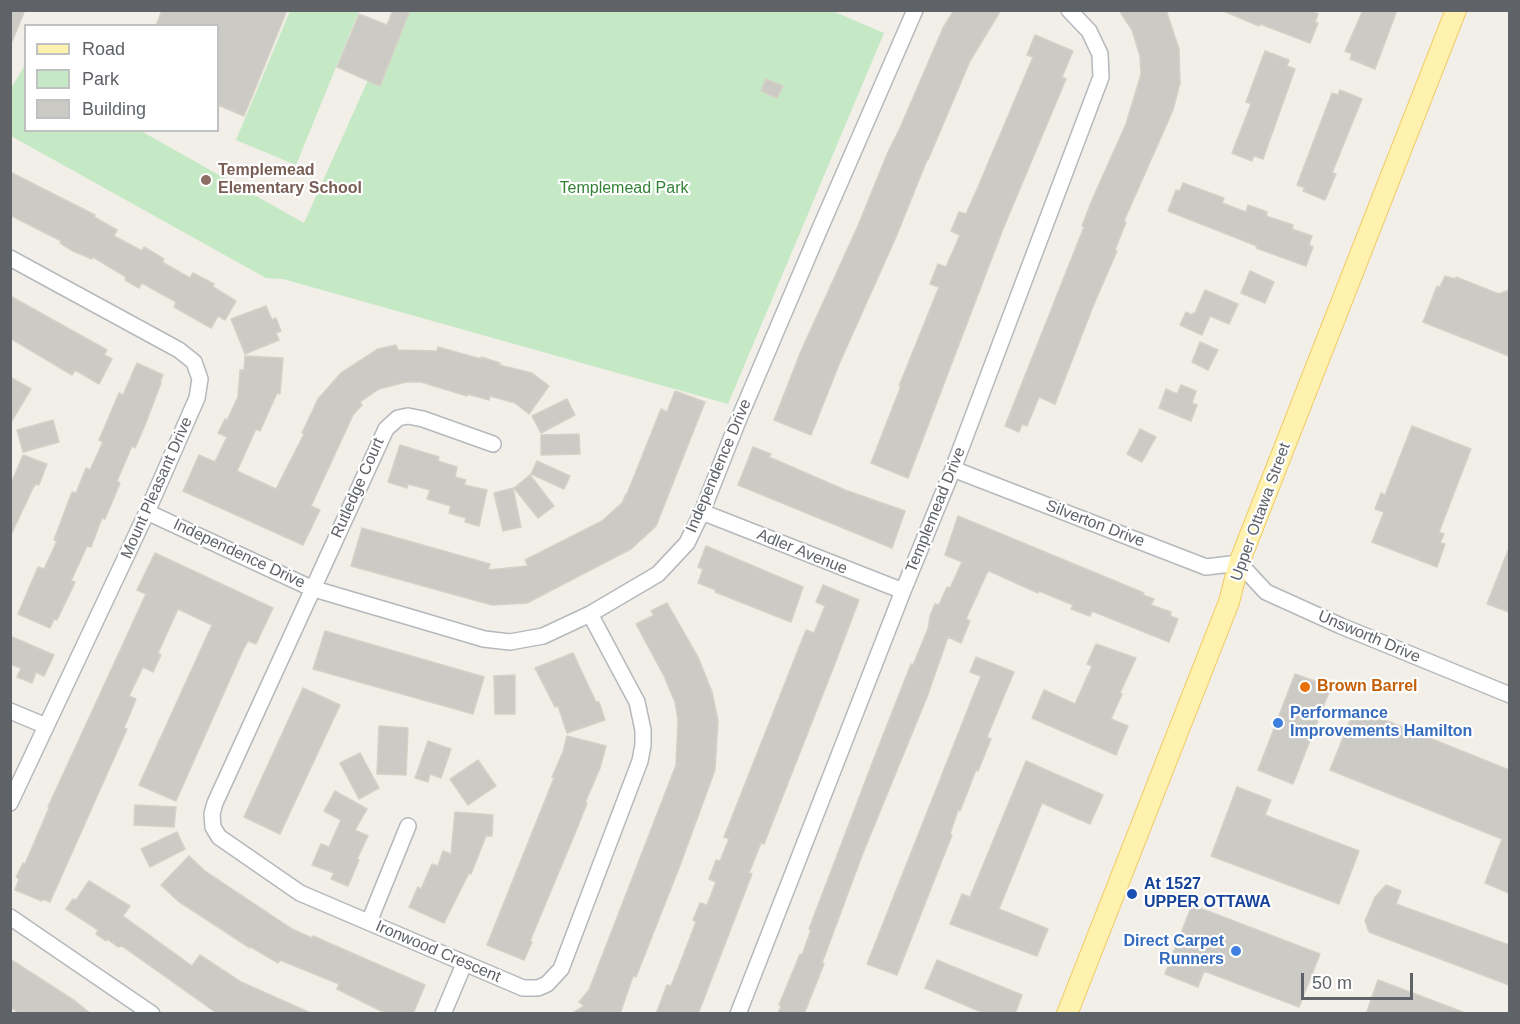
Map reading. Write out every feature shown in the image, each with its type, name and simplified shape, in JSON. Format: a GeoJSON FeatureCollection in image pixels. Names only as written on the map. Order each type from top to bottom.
{"type":"FeatureCollection","features":[{"type":"Feature","properties":{"kind":"main road","name":"Upper Ottawa Street"},"geometry":{"type":"LineString","coordinates":[[1067,1014],[1229,602],[1239,563],[1456,10]]}},
{"type":"Feature","properties":{"kind":"street","name":"Independence Drive"},"geometry":{"type":"LineString","coordinates":[[147,512],[313,588],[484,639],[510,642],[543,636],[590,614],[658,574],[687,543],[702,512],[795,286],[915,10]]}},
{"type":"Feature","properties":{"kind":"street","name":"Templemead Drive"},"geometry":{"type":"LineString","coordinates":[[738,1014],[903,591],[953,470],[1101,77],[1100,54],[1089,31],[1069,10]]}},
{"type":"Feature","properties":{"kind":"street","name":"Mount Pleasant Drive"},"geometry":{"type":"LineString","coordinates":[[10,258],[179,351],[194,362],[200,379],[197,398],[147,512],[10,803]]}},
{"type":"Feature","properties":{"kind":"street","name":"Rutledge Court"},"geometry":{"type":"LineString","coordinates":[[313,588],[380,437],[391,423],[398,418],[408,416],[423,419],[493,444]]}},
{"type":"Feature","properties":{"kind":"street","name":"Silverton Drive"},"geometry":{"type":"LineString","coordinates":[[953,470],[1206,567],[1239,563]]}},
{"type":"Feature","properties":{"kind":"street","name":"Adler Avenue"},"geometry":{"type":"LineString","coordinates":[[702,512],[903,591]]}},
{"type":"Feature","properties":{"kind":"street","name":"Unsworth Drive"},"geometry":{"type":"LineString","coordinates":[[1239,563],[1266,592],[1341,626],[1509,695]]}},
{"type":"Feature","properties":{"kind":"street","name":"Ironwood Crescent"},"geometry":{"type":"LineString","coordinates":[[313,588],[215,803],[212,814],[213,827],[228,845],[300,893],[523,988],[538,988],[554,978],[561,969],[640,761],[643,730],[637,702],[590,614]]}},
{"type":"Feature","properties":{"kind":"street"},"geometry":{"type":"LineString","coordinates":[[10,711],[46,726]]}},
{"type":"Feature","properties":{"kind":"street"},"geometry":{"type":"LineString","coordinates":[[369,922],[408,826]]}},
{"type":"Feature","properties":{"kind":"street"},"geometry":{"type":"LineString","coordinates":[[10,917],[152,1014]]}},
{"type":"Feature","properties":{"kind":"street"},"geometry":{"type":"LineString","coordinates":[[443,1014],[464,964]]}},
{"type":"Feature","properties":{"kind":"green space","name":"Templemead Park"},"geometry":{"type":"Polygon","coordinates":[[[830,10],[884,33],[728,404],[283,279],[266,278],[11,136],[10,90],[24,67],[24,132],[143,132],[304,223],[399,11],[830,10]]]}},
{"type":"Feature","properties":{"kind":"green space"},"geometry":{"type":"Polygon","coordinates":[[[290,11],[359,11],[296,165],[236,140],[290,11]]]}},
{"type":"Feature","properties":{"kind":"building"},"geometry":{"type":"Polygon","coordinates":[[[10,10],[25,10],[11,44],[10,44],[10,10]]]}},
{"type":"Feature","properties":{"kind":"building"},"geometry":{"type":"Polygon","coordinates":[[[162,10],[287,10],[244,116],[219,105],[219,24],[157,24],[162,10]]]}},
{"type":"Feature","properties":{"kind":"building"},"geometry":{"type":"Polygon","coordinates":[[[393,10],[410,10],[380,86],[337,67],[359,14],[387,25],[393,10]]]}},
{"type":"Feature","properties":{"kind":"building"},"geometry":{"type":"Polygon","coordinates":[[[954,10],[1001,10],[970,61],[896,237],[840,362],[811,435],[774,420],[801,351],[857,228],[888,152],[943,28],[954,10]]]}},
{"type":"Feature","properties":{"kind":"building"},"geometry":{"type":"Polygon","coordinates":[[[1119,10],[1166,10],[1179,49],[1180,83],[1173,110],[1124,221],[1126,222],[1115,250],[1117,251],[1055,404],[1039,397],[1027,426],[1022,424],[1019,432],[1005,426],[1084,227],[1082,226],[1092,200],[1126,124],[1141,74],[1140,56],[1132,30],[1119,10]]]}},
{"type":"Feature","properties":{"kind":"building"},"geometry":{"type":"Polygon","coordinates":[[[1221,10],[1310,10],[1318,14],[1315,22],[1318,23],[1310,43],[1221,10]]]}},
{"type":"Feature","properties":{"kind":"building"},"geometry":{"type":"Polygon","coordinates":[[[1363,10],[1397,10],[1375,69],[1350,59],[1352,54],[1345,51],[1363,10]]]}},
{"type":"Feature","properties":{"kind":"building"},"geometry":{"type":"Polygon","coordinates":[[[1035,35],[1073,51],[1062,77],[1066,79],[1003,229],[908,478],[871,463],[939,287],[930,284],[938,264],[946,267],[960,235],[951,231],[959,212],[966,214],[978,187],[1033,57],[1027,55],[1035,35]]]}},
{"type":"Feature","properties":{"kind":"building"},"geometry":{"type":"Polygon","coordinates":[[[1265,51],[1289,60],[1287,66],[1295,69],[1263,159],[1254,156],[1252,161],[1232,153],[1251,104],[1246,102],[1265,51]]]}},
{"type":"Feature","properties":{"kind":"building"},"geometry":{"type":"Polygon","coordinates":[[[766,79],[783,86],[777,98],[761,91],[766,79]]]}},
{"type":"Feature","properties":{"kind":"building"},"geometry":{"type":"Polygon","coordinates":[[[1340,90],[1362,99],[1332,173],[1336,174],[1325,200],[1303,191],[1305,188],[1297,185],[1332,93],[1338,95],[1340,90]]]}},
{"type":"Feature","properties":{"kind":"building"},"geometry":{"type":"Polygon","coordinates":[[[10,172],[95,215],[94,217],[117,230],[114,236],[142,251],[144,247],[164,259],[162,262],[190,278],[193,273],[214,284],[213,287],[236,301],[225,320],[218,316],[211,328],[174,307],[176,302],[142,283],[139,288],[125,280],[126,277],[93,257],[92,259],[73,251],[60,243],[61,241],[10,215],[10,172]]]}},
{"type":"Feature","properties":{"kind":"building"},"geometry":{"type":"Polygon","coordinates":[[[1183,183],[1224,198],[1222,203],[1246,212],[1248,205],[1267,212],[1266,216],[1293,225],[1292,229],[1312,236],[1309,245],[1313,247],[1306,266],[1168,211],[1176,190],[1180,191],[1183,183]]]}},
{"type":"Feature","properties":{"kind":"building"},"geometry":{"type":"Polygon","coordinates":[[[1250,271],[1274,282],[1265,303],[1241,293],[1250,271]]]}},
{"type":"Feature","properties":{"kind":"building"},"geometry":{"type":"Polygon","coordinates":[[[1445,276],[1455,279],[1456,277],[1499,294],[1509,290],[1509,356],[1423,322],[1437,286],[1440,287],[1445,276]]]}},
{"type":"Feature","properties":{"kind":"building"},"geometry":{"type":"Polygon","coordinates":[[[1205,290],[1238,304],[1229,324],[1210,316],[1202,335],[1180,325],[1186,312],[1192,315],[1195,313],[1205,290]]]}},
{"type":"Feature","properties":{"kind":"building"},"geometry":{"type":"Polygon","coordinates":[[[10,296],[107,350],[104,355],[112,359],[99,384],[75,370],[72,375],[10,338],[10,296]]]}},
{"type":"Feature","properties":{"kind":"building"},"geometry":{"type":"Polygon","coordinates":[[[266,306],[272,320],[276,318],[281,331],[276,333],[279,340],[245,354],[231,319],[266,306]]]}},
{"type":"Feature","properties":{"kind":"building"},"geometry":{"type":"Polygon","coordinates":[[[1200,342],[1218,350],[1208,370],[1192,362],[1200,342]]]}},
{"type":"Feature","properties":{"kind":"building"},"geometry":{"type":"Polygon","coordinates":[[[396,345],[398,350],[437,351],[438,347],[481,359],[481,357],[500,363],[499,365],[532,373],[549,386],[529,414],[515,403],[490,396],[489,400],[467,394],[467,396],[421,382],[406,382],[379,389],[360,402],[362,405],[353,415],[311,506],[320,510],[303,545],[183,491],[199,455],[215,462],[227,437],[218,433],[238,397],[240,370],[244,370],[245,356],[283,358],[280,394],[277,393],[260,431],[256,429],[237,471],[276,489],[304,434],[302,433],[318,399],[341,373],[378,349],[396,345]]]}},
{"type":"Feature","properties":{"kind":"building"},"geometry":{"type":"Polygon","coordinates":[[[137,363],[163,375],[161,383],[135,448],[132,446],[117,481],[120,483],[105,519],[102,518],[91,547],[87,546],[71,581],[75,582],[57,620],[54,619],[50,628],[18,614],[38,567],[44,569],[57,541],[54,540],[72,492],[76,493],[86,468],[90,470],[103,442],[99,440],[119,393],[123,395],[137,363]]]}},
{"type":"Feature","properties":{"kind":"building"},"geometry":{"type":"Polygon","coordinates":[[[10,377],[31,389],[10,424],[10,377]]]}},
{"type":"Feature","properties":{"kind":"building"},"geometry":{"type":"Polygon","coordinates":[[[1181,385],[1196,391],[1192,403],[1197,405],[1191,421],[1159,408],[1166,389],[1177,394],[1181,385]]]}},
{"type":"Feature","properties":{"kind":"building"},"geometry":{"type":"Polygon","coordinates":[[[675,391],[705,402],[656,526],[631,549],[527,603],[492,605],[351,566],[362,528],[490,564],[488,570],[528,566],[525,560],[602,521],[622,503],[661,409],[667,412],[675,391]]]}},
{"type":"Feature","properties":{"kind":"building"},"geometry":{"type":"Polygon","coordinates":[[[567,399],[575,415],[541,433],[532,416],[567,399]]]}},
{"type":"Feature","properties":{"kind":"building"},"geometry":{"type":"Polygon","coordinates":[[[53,420],[59,442],[23,452],[17,430],[53,420]]]}},
{"type":"Feature","properties":{"kind":"building"},"geometry":{"type":"Polygon","coordinates":[[[1412,426],[1471,449],[1439,532],[1444,534],[1440,543],[1445,544],[1437,567],[1372,542],[1384,512],[1375,509],[1381,493],[1385,495],[1412,426]]]}},
{"type":"Feature","properties":{"kind":"building"},"geometry":{"type":"Polygon","coordinates":[[[1140,429],[1156,437],[1142,462],[1127,454],[1140,429]]]}},
{"type":"Feature","properties":{"kind":"building"},"geometry":{"type":"Polygon","coordinates":[[[579,434],[580,454],[541,455],[541,435],[579,434]]]}},
{"type":"Feature","properties":{"kind":"building"},"geometry":{"type":"Polygon","coordinates":[[[400,445],[439,457],[438,461],[457,467],[455,477],[466,480],[464,485],[487,490],[479,526],[465,522],[466,518],[449,513],[451,506],[427,499],[430,490],[408,484],[407,488],[388,482],[400,445]]]}},
{"type":"Feature","properties":{"kind":"building"},"geometry":{"type":"Polygon","coordinates":[[[753,447],[771,454],[769,457],[845,490],[905,511],[892,548],[738,485],[753,447]]]}},
{"type":"Feature","properties":{"kind":"building"},"geometry":{"type":"Polygon","coordinates":[[[23,455],[47,464],[39,485],[36,484],[33,488],[10,537],[10,486],[23,455]]]}},
{"type":"Feature","properties":{"kind":"building"},"geometry":{"type":"Polygon","coordinates":[[[537,461],[570,476],[564,489],[531,474],[537,461]]]}},
{"type":"Feature","properties":{"kind":"building"},"geometry":{"type":"Polygon","coordinates":[[[530,475],[554,506],[538,518],[514,488],[530,475]]]}},
{"type":"Feature","properties":{"kind":"building"},"geometry":{"type":"Polygon","coordinates":[[[513,488],[521,527],[503,531],[494,493],[513,488]]]}},
{"type":"Feature","properties":{"kind":"building"},"geometry":{"type":"Polygon","coordinates":[[[958,516],[1144,593],[1143,595],[1154,599],[1151,605],[1171,612],[1170,616],[1178,619],[1169,642],[1092,611],[1090,616],[1071,609],[1073,605],[1039,591],[1038,593],[989,571],[966,619],[970,621],[961,643],[948,637],[927,697],[863,853],[804,1014],[778,1014],[781,1006],[779,1005],[800,954],[802,955],[811,930],[809,929],[873,761],[911,664],[913,665],[928,629],[930,616],[935,604],[939,605],[947,587],[950,588],[962,562],[945,555],[958,516]]]}},
{"type":"Feature","properties":{"kind":"building"},"geometry":{"type":"Polygon","coordinates":[[[706,546],[803,587],[791,622],[698,583],[703,569],[698,567],[706,546]]]}},
{"type":"Feature","properties":{"kind":"building"},"geometry":{"type":"Polygon","coordinates":[[[1509,548],[1509,612],[1487,604],[1509,548]]]}},
{"type":"Feature","properties":{"kind":"building"},"geometry":{"type":"Polygon","coordinates":[[[155,553],[273,608],[256,644],[248,641],[243,650],[176,801],[139,785],[212,625],[178,609],[158,653],[161,655],[153,672],[143,667],[129,696],[136,699],[124,728],[127,729],[50,902],[43,899],[42,901],[15,890],[19,879],[16,877],[23,863],[25,864],[48,807],[146,594],[137,590],[155,553]]]}},
{"type":"Feature","properties":{"kind":"building"},"geometry":{"type":"Polygon","coordinates":[[[823,585],[859,600],[834,666],[764,844],[761,843],[749,873],[752,874],[698,1014],[656,1014],[667,985],[671,986],[679,966],[696,922],[693,920],[700,903],[707,905],[716,882],[709,879],[716,860],[720,861],[729,839],[724,837],[806,630],[814,633],[825,606],[816,602],[823,585]]]}},
{"type":"Feature","properties":{"kind":"building"},"geometry":{"type":"Polygon","coordinates":[[[667,603],[698,657],[712,692],[718,721],[715,770],[679,868],[636,977],[633,976],[620,1014],[571,1014],[584,1006],[579,1002],[589,990],[676,765],[678,720],[675,702],[636,624],[654,615],[651,611],[667,603]]]}},
{"type":"Feature","properties":{"kind":"building"},"geometry":{"type":"Polygon","coordinates":[[[325,631],[484,677],[473,714],[313,669],[325,631]]]}},
{"type":"Feature","properties":{"kind":"building"},"geometry":{"type":"Polygon","coordinates":[[[10,636],[54,655],[44,676],[36,672],[32,683],[17,677],[21,668],[10,664],[10,636]]]}},
{"type":"Feature","properties":{"kind":"building"},"geometry":{"type":"Polygon","coordinates":[[[1096,644],[1136,658],[1111,719],[1128,726],[1116,755],[1032,718],[1044,690],[1075,704],[1092,666],[1087,664],[1096,644]]]}},
{"type":"Feature","properties":{"kind":"building"},"geometry":{"type":"Polygon","coordinates":[[[573,653],[596,702],[599,702],[605,720],[567,733],[558,706],[555,707],[535,668],[573,653]]]}},
{"type":"Feature","properties":{"kind":"building"},"geometry":{"type":"Polygon","coordinates":[[[976,657],[1014,672],[987,737],[991,739],[960,811],[958,810],[950,834],[952,835],[897,975],[867,964],[981,676],[970,672],[976,657]]]}},
{"type":"Feature","properties":{"kind":"building"},"geometry":{"type":"Polygon","coordinates":[[[1295,674],[1331,687],[1293,784],[1258,770],[1295,674]]]}},
{"type":"Feature","properties":{"kind":"building"},"geometry":{"type":"Polygon","coordinates":[[[515,675],[515,714],[495,714],[494,676],[515,675]]]}},
{"type":"Feature","properties":{"kind":"building"},"geometry":{"type":"Polygon","coordinates":[[[303,688],[340,705],[280,834],[244,817],[303,688]]]}},
{"type":"Feature","properties":{"kind":"building"},"geometry":{"type":"Polygon","coordinates":[[[1355,708],[1509,770],[1509,893],[1485,883],[1502,839],[1330,770],[1355,708]]]}},
{"type":"Feature","properties":{"kind":"building"},"geometry":{"type":"Polygon","coordinates":[[[379,726],[408,728],[406,775],[377,774],[379,726]]]}},
{"type":"Feature","properties":{"kind":"building"},"geometry":{"type":"Polygon","coordinates":[[[567,736],[606,746],[600,768],[585,803],[587,803],[524,960],[487,945],[554,778],[552,777],[567,736]]]}},
{"type":"Feature","properties":{"kind":"building"},"geometry":{"type":"Polygon","coordinates":[[[428,741],[451,749],[441,778],[430,774],[428,782],[415,778],[428,741]]]}},
{"type":"Feature","properties":{"kind":"building"},"geometry":{"type":"Polygon","coordinates":[[[360,753],[379,788],[359,799],[340,763],[360,753]]]}},
{"type":"Feature","properties":{"kind":"building"},"geometry":{"type":"Polygon","coordinates":[[[478,760],[496,786],[468,805],[450,779],[478,760]]]}},
{"type":"Feature","properties":{"kind":"building"},"geometry":{"type":"Polygon","coordinates":[[[1026,761],[1103,795],[1090,824],[1042,803],[999,909],[1048,929],[1037,956],[950,924],[962,894],[970,897],[1026,761]]]}},
{"type":"Feature","properties":{"kind":"building"},"geometry":{"type":"Polygon","coordinates":[[[1237,787],[1271,800],[1265,815],[1359,851],[1339,904],[1211,856],[1237,787]]]}},
{"type":"Feature","properties":{"kind":"building"},"geometry":{"type":"Polygon","coordinates":[[[335,791],[367,809],[355,830],[368,836],[348,886],[331,879],[334,873],[312,865],[321,844],[329,847],[341,820],[324,811],[335,791]]]}},
{"type":"Feature","properties":{"kind":"building"},"geometry":{"type":"Polygon","coordinates":[[[135,805],[176,807],[174,827],[134,825],[135,805]]]}},
{"type":"Feature","properties":{"kind":"building"},"geometry":{"type":"Polygon","coordinates":[[[455,812],[493,815],[492,836],[486,836],[471,874],[469,873],[444,923],[409,907],[418,887],[421,889],[432,864],[438,866],[443,851],[451,854],[455,812]]]}},
{"type":"Feature","properties":{"kind":"building"},"geometry":{"type":"Polygon","coordinates":[[[177,832],[185,849],[150,867],[141,849],[177,832]]]}},
{"type":"Feature","properties":{"kind":"building"},"geometry":{"type":"Polygon","coordinates":[[[189,856],[205,871],[292,929],[425,985],[413,1014],[392,1014],[379,1010],[337,989],[339,984],[280,960],[278,963],[250,948],[178,901],[161,885],[189,856]]]}},
{"type":"Feature","properties":{"kind":"building"},"geometry":{"type":"Polygon","coordinates":[[[89,881],[130,906],[123,916],[192,966],[200,955],[241,982],[313,1014],[218,1014],[122,946],[118,947],[107,939],[106,941],[96,934],[98,930],[66,909],[73,899],[76,900],[89,881]]]}},
{"type":"Feature","properties":{"kind":"building"},"geometry":{"type":"Polygon","coordinates":[[[1386,885],[1401,891],[1396,904],[1509,945],[1509,985],[1369,932],[1365,921],[1375,897],[1386,885]]]}},
{"type":"Feature","properties":{"kind":"building"},"geometry":{"type":"Polygon","coordinates":[[[1192,905],[1320,954],[1299,1007],[1204,971],[1198,987],[1165,974],[1192,905]]]}},
{"type":"Feature","properties":{"kind":"building"},"geometry":{"type":"Polygon","coordinates":[[[10,959],[91,1014],[21,1014],[10,1007],[10,959]]]}},
{"type":"Feature","properties":{"kind":"building"},"geometry":{"type":"Polygon","coordinates":[[[937,960],[1022,995],[1015,1014],[986,1014],[925,988],[937,960]]]}},
{"type":"Feature","properties":{"kind":"building"},"geometry":{"type":"Polygon","coordinates":[[[1378,980],[1463,1012],[1463,1014],[1366,1014],[1378,980]]]}},
{"type":"Feature","properties":{"kind":"place","name":"Templemead Elementary School"},"geometry":{"type":"Point","coordinates":[206,180]}},
{"type":"Feature","properties":{"kind":"place","name":"Brown Barrel"},"geometry":{"type":"Point","coordinates":[1305,687]}},
{"type":"Feature","properties":{"kind":"place","name":"Performance Improvements Hamilton"},"geometry":{"type":"Point","coordinates":[1278,723]}},
{"type":"Feature","properties":{"kind":"place","name":"At 1527 UPPER OTTAWA"},"geometry":{"type":"Point","coordinates":[1132,894]}},
{"type":"Feature","properties":{"kind":"place","name":"Direct Carpet Runners"},"geometry":{"type":"Point","coordinates":[1236,951]}}]}
